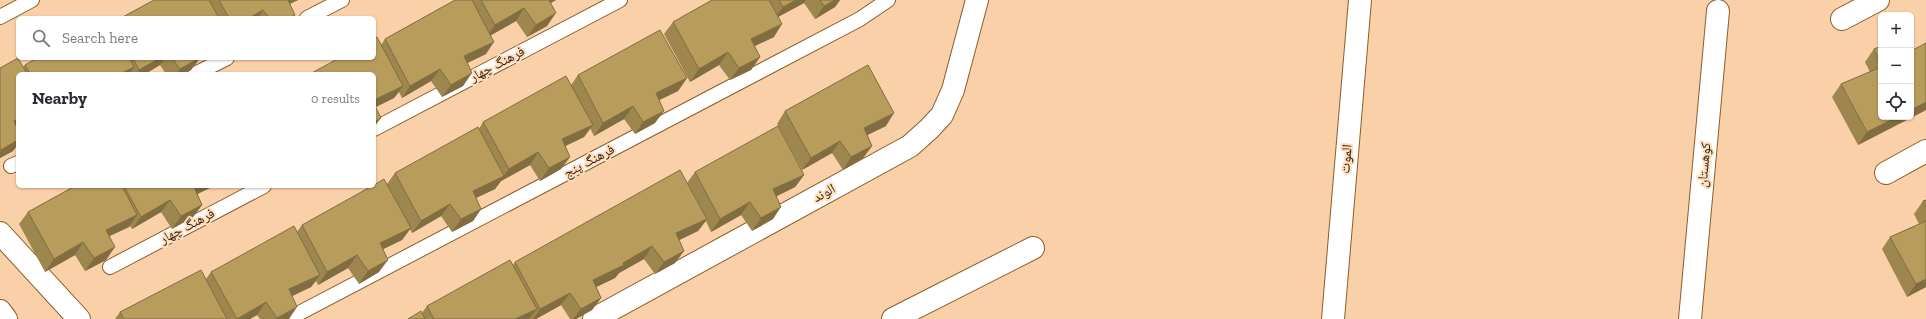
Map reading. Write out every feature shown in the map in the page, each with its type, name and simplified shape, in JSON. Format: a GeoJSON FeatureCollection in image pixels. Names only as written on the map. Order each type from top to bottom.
{"type":"FeatureCollection","features":[{"type":"Feature","properties":{"kind":"street","name":"الوند"},"geometry":{"type":"LineString","coordinates":[[594,319],[910,146],[929,129],[942,114],[952,90],[977,0]]}},
{"type":"Feature","properties":{"kind":"street","name":"الموت"},"geometry":{"type":"LineString","coordinates":[[1333,319],[1360,0]]}},
{"type":"Feature","properties":{"kind":"street"},"geometry":{"type":"LineString","coordinates":[[1842,19],[1878,0]]}},
{"type":"Feature","properties":{"kind":"street","name":"کوهستان"},"geometry":{"type":"LineString","coordinates":[[1690,319],[1718,11]]}},
{"type":"Feature","properties":{"kind":"street"},"geometry":{"type":"LineString","coordinates":[[1886,173],[1926,151]]}},
{"type":"Feature","properties":{"kind":"street"},"geometry":{"type":"LineString","coordinates":[[0,233],[79,319]]}},
{"type":"Feature","properties":{"kind":"street"},"geometry":{"type":"LineString","coordinates":[[893,319],[1033,248]]}},
{"type":"Feature","properties":{"kind":"street"},"geometry":{"type":"LineString","coordinates":[[0,311],[6,319]]}},
{"type":"Feature","properties":{"kind":"lane"},"geometry":{"type":"LineString","coordinates":[[0,17],[32,0]]}},
{"type":"Feature","properties":{"kind":"lane"},"geometry":{"type":"LineString","coordinates":[[311,16],[342,0]]}},
{"type":"Feature","properties":{"kind":"lane","name":"فرهنگ چهار"},"geometry":{"type":"LineString","coordinates":[[376,128],[620,0]]}},
{"type":"Feature","properties":{"kind":"lane","name":"فرهنگ پنج"},"geometry":{"type":"LineString","coordinates":[[288,319],[860,19],[888,0]]}},
{"type":"Feature","properties":{"kind":"lane"},"geometry":{"type":"LineString","coordinates":[[199,72],[223,60]]}},
{"type":"Feature","properties":{"kind":"lane","name":"فرهنگ چهار"},"geometry":{"type":"LineString","coordinates":[[110,267],[260,188]]}},
{"type":"Feature","properties":{"kind":"building"},"geometry":{"type":"Polygon","coordinates":[[[154,0],[209,0],[218,16],[125,16],[154,0]]]}},
{"type":"Feature","properties":{"kind":"building"},"geometry":{"type":"Polygon","coordinates":[[[219,0],[288,0],[295,15],[268,16],[263,10],[252,16],[228,16],[219,0]]]}},
{"type":"Feature","properties":{"kind":"building"},"geometry":{"type":"Polygon","coordinates":[[[455,0],[472,0],[494,42],[464,56],[472,73],[451,85],[440,69],[410,86],[385,39],[455,0]]]}},
{"type":"Feature","properties":{"kind":"building"},"geometry":{"type":"Polygon","coordinates":[[[481,0],[549,0],[556,13],[536,25],[524,8],[495,25],[481,0]]]}},
{"type":"Feature","properties":{"kind":"building"},"geometry":{"type":"Polygon","coordinates":[[[712,0],[769,0],[782,24],[751,39],[760,57],[739,68],[728,52],[699,69],[673,22],[712,0]]]}},
{"type":"Feature","properties":{"kind":"building"},"geometry":{"type":"Polygon","coordinates":[[[779,0],[796,0],[783,7],[779,0]]]}},
{"type":"Feature","properties":{"kind":"building"},"geometry":{"type":"Polygon","coordinates":[[[820,0],[835,0],[824,6],[820,0]]]}},
{"type":"Feature","properties":{"kind":"building"},"geometry":{"type":"Polygon","coordinates":[[[660,30],[687,78],[656,93],[664,111],[643,122],[633,106],[603,123],[578,75],[660,30]]]}},
{"type":"Feature","properties":{"kind":"building"},"geometry":{"type":"Polygon","coordinates":[[[376,37],[403,86],[376,99],[376,72],[314,72],[335,60],[376,60],[376,37]]]}},
{"type":"Feature","properties":{"kind":"building"},"geometry":{"type":"Polygon","coordinates":[[[1926,43],[1926,102],[1914,108],[1914,84],[1914,49],[1926,43]]]}},
{"type":"Feature","properties":{"kind":"building"},"geometry":{"type":"Polygon","coordinates":[[[1878,47],[1878,58],[1874,49],[1878,47]]]}},
{"type":"Feature","properties":{"kind":"building"},"geometry":{"type":"Polygon","coordinates":[[[16,59],[19,60],[26,72],[16,72],[16,120],[14,121],[16,126],[16,141],[1,150],[0,148],[0,68],[16,59]]]}},
{"type":"Feature","properties":{"kind":"building"},"geometry":{"type":"Polygon","coordinates":[[[34,60],[130,60],[134,67],[124,72],[29,72],[25,65],[34,60]]]}},
{"type":"Feature","properties":{"kind":"building"},"geometry":{"type":"Polygon","coordinates":[[[134,60],[156,60],[139,70],[134,60]]]}},
{"type":"Feature","properties":{"kind":"building"},"geometry":{"type":"Polygon","coordinates":[[[173,60],[196,60],[180,69],[173,60]]]}},
{"type":"Feature","properties":{"kind":"building"},"geometry":{"type":"Polygon","coordinates":[[[868,65],[894,113],[864,128],[872,146],[851,157],[840,141],[811,158],[785,111],[868,65]]]}},
{"type":"Feature","properties":{"kind":"building"},"geometry":{"type":"Polygon","coordinates":[[[1878,68],[1878,120],[1891,120],[1867,132],[1841,84],[1878,68]]]}},
{"type":"Feature","properties":{"kind":"building"},"geometry":{"type":"Polygon","coordinates":[[[566,76],[593,125],[562,139],[570,157],[549,168],[538,152],[509,169],[483,122],[566,76]]]}},
{"type":"Feature","properties":{"kind":"building"},"geometry":{"type":"Polygon","coordinates":[[[376,108],[381,118],[376,121],[376,108]]]}},
{"type":"Feature","properties":{"kind":"building"},"geometry":{"type":"Polygon","coordinates":[[[778,126],[804,175],[773,189],[781,207],[761,218],[750,202],[720,219],[695,172],[778,126]]]}},
{"type":"Feature","properties":{"kind":"building"},"geometry":{"type":"Polygon","coordinates":[[[478,127],[504,176],[473,191],[481,209],[461,219],[450,204],[421,221],[395,173],[478,127]]]}},
{"type":"Feature","properties":{"kind":"building"},"geometry":{"type":"Polygon","coordinates":[[[680,170],[707,219],[676,233],[684,251],[664,262],[652,246],[623,263],[624,265],[593,280],[601,298],[581,309],[570,293],[540,309],[515,262],[680,170]]]}},
{"type":"Feature","properties":{"kind":"building"},"geometry":{"type":"Polygon","coordinates":[[[384,179],[411,228],[380,243],[388,260],[368,271],[357,255],[327,272],[302,225],[368,188],[376,188],[376,184],[384,179]]]}},
{"type":"Feature","properties":{"kind":"building"},"geometry":{"type":"Polygon","coordinates":[[[71,188],[123,188],[137,215],[106,230],[115,247],[94,258],[83,242],[54,259],[28,212],[71,188]]]}},
{"type":"Feature","properties":{"kind":"building"},"geometry":{"type":"Polygon","coordinates":[[[125,188],[194,188],[202,205],[181,216],[170,200],[141,217],[125,188]]]}},
{"type":"Feature","properties":{"kind":"building"},"geometry":{"type":"Polygon","coordinates":[[[1926,200],[1926,207],[1923,201],[1926,200]]]}},
{"type":"Feature","properties":{"kind":"building"},"geometry":{"type":"Polygon","coordinates":[[[1926,221],[1926,279],[1916,284],[1890,237],[1926,221]]]}},
{"type":"Feature","properties":{"kind":"building"},"geometry":{"type":"Polygon","coordinates":[[[294,226],[320,275],[289,289],[297,307],[277,318],[266,302],[237,319],[211,272],[294,226]]]}},
{"type":"Feature","properties":{"kind":"building"},"geometry":{"type":"Polygon","coordinates":[[[510,260],[537,309],[515,319],[434,319],[427,306],[510,260]]]}},
{"type":"Feature","properties":{"kind":"building"},"geometry":{"type":"Polygon","coordinates":[[[201,270],[227,319],[124,319],[120,312],[201,270]]]}},
{"type":"Feature","properties":{"kind":"building"},"geometry":{"type":"Polygon","coordinates":[[[421,311],[425,319],[408,319],[421,311]]]}}]}
